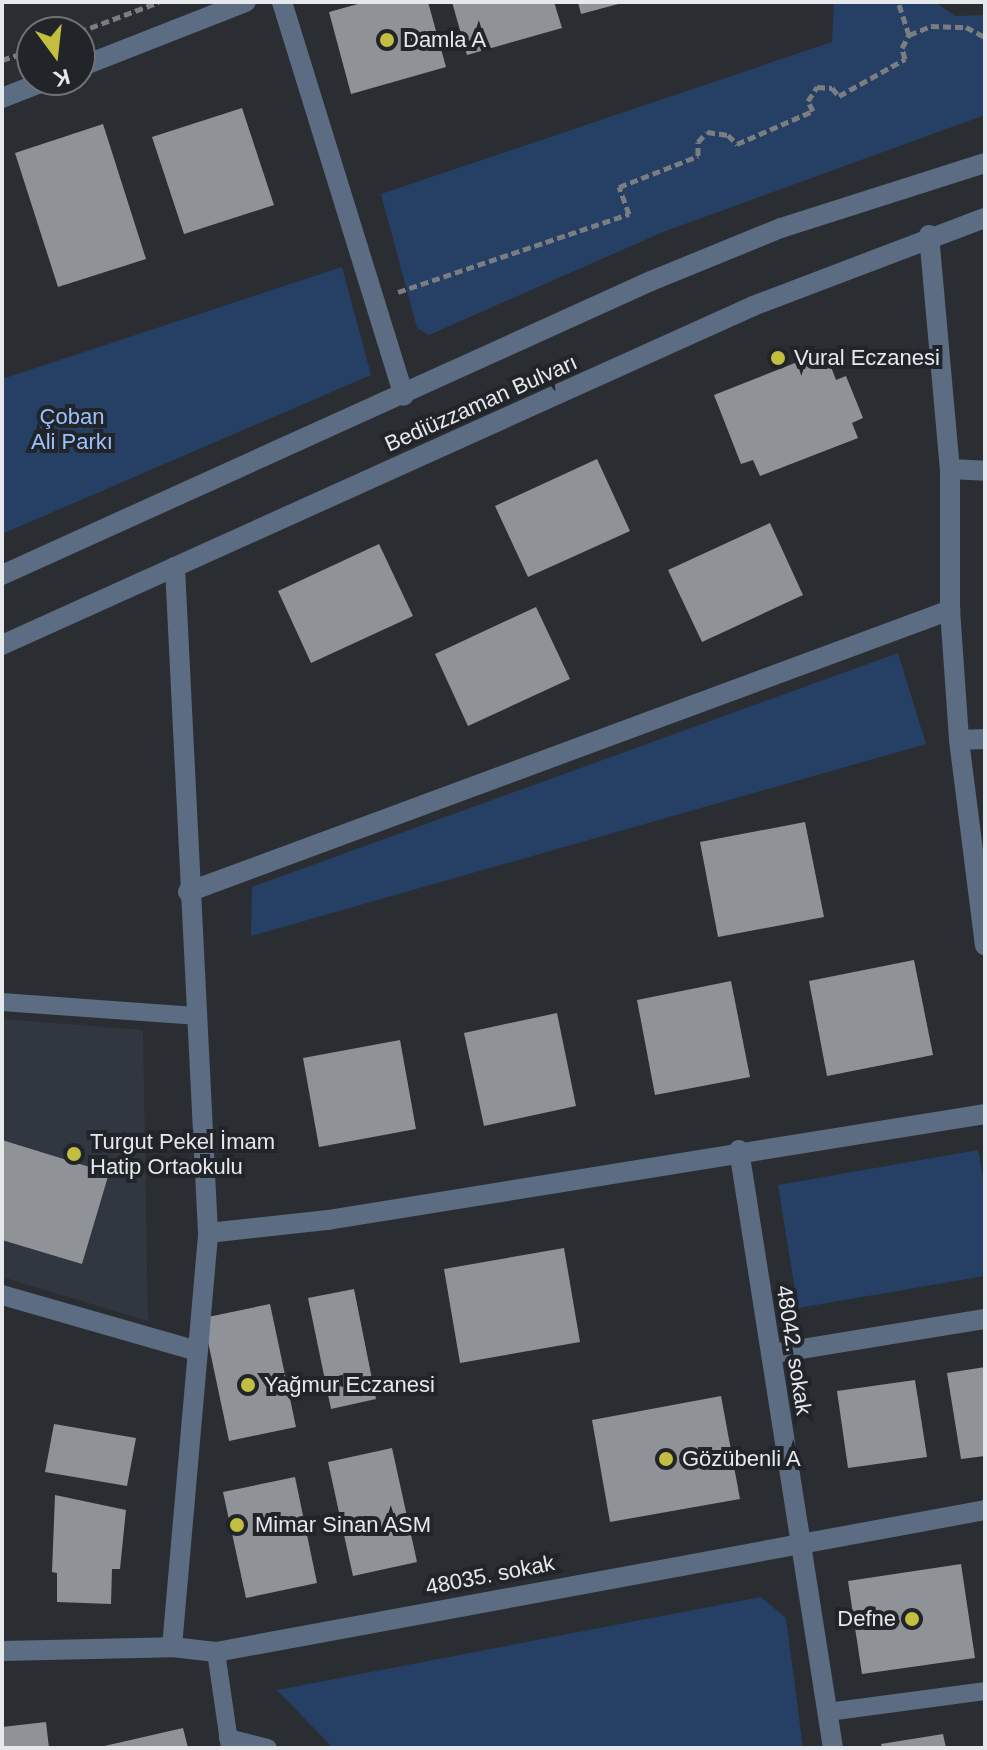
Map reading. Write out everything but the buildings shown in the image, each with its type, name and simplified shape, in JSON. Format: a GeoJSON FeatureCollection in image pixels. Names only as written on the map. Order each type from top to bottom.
{"type":"FeatureCollection","features":[{"type":"Feature","properties":{"kind":"street"},"geometry":{"type":"LineString","coordinates":[[96,61],[246,2]]}},
{"type":"Feature","properties":{"kind":"street"},"geometry":{"type":"LineString","coordinates":[[282,2],[377,299],[404,395]]}},
{"type":"Feature","properties":{"kind":"street","name":"Bediüzzaman Bulvarı"},"geometry":{"type":"LineString","coordinates":[[2,575],[781,228],[985,163]]}},
{"type":"Feature","properties":{"kind":"street","name":"Bediüzzaman Bulvarı"},"geometry":{"type":"LineString","coordinates":[[2,645],[753,306],[929,235],[985,218]]}},
{"type":"Feature","properties":{"kind":"street"},"geometry":{"type":"LineString","coordinates":[[929,235],[950,469],[950,610],[959,740],[985,945]]}},
{"type":"Feature","properties":{"kind":"street"},"geometry":{"type":"LineString","coordinates":[[950,469],[985,471]]}},
{"type":"Feature","properties":{"kind":"street"},"geometry":{"type":"LineString","coordinates":[[172,1647],[194,1350],[208,1233],[188,892],[175,567]]}},
{"type":"Feature","properties":{"kind":"street"},"geometry":{"type":"LineString","coordinates":[[188,892],[950,610]]}},
{"type":"Feature","properties":{"kind":"street"},"geometry":{"type":"LineString","coordinates":[[959,740],[985,739]]}},
{"type":"Feature","properties":{"kind":"street"},"geometry":{"type":"LineString","coordinates":[[208,1233],[328,1220],[739,1150],[985,1114]]}},
{"type":"Feature","properties":{"kind":"street","name":"48042. sokak"},"geometry":{"type":"LineString","coordinates":[[739,1150],[833,1748]]}},
{"type":"Feature","properties":{"kind":"street"},"geometry":{"type":"LineString","coordinates":[[2,1295],[194,1350]]}},
{"type":"Feature","properties":{"kind":"street"},"geometry":{"type":"LineString","coordinates":[[771,1354],[985,1319]]}},
{"type":"Feature","properties":{"kind":"street","name":"48035. sokak"},"geometry":{"type":"LineString","coordinates":[[2,1651],[172,1647],[216,1652],[800,1541],[985,1510]]}},
{"type":"Feature","properties":{"kind":"lane"},"geometry":{"type":"LineString","coordinates":[[2,1002],[195,1016]]}},
{"type":"Feature","properties":{"kind":"lane"},"geometry":{"type":"LineString","coordinates":[[216,1652],[229,1743],[268,1748]]}},
{"type":"Feature","properties":{"kind":"lane"},"geometry":{"type":"LineString","coordinates":[[828,1712],[985,1691]]}},
{"type":"Feature","properties":{"kind":"path"},"geometry":{"type":"LineString","coordinates":[[96,26],[159,2]]}},
{"type":"Feature","properties":{"kind":"path"},"geometry":{"type":"LineString","coordinates":[[898,2],[909,35]]}},
{"type":"Feature","properties":{"kind":"path"},"geometry":{"type":"LineString","coordinates":[[377,299],[629,214],[619,187],[698,156],[698,142],[707,132],[728,135],[737,144],[813,111],[808,101],[817,87],[832,88],[839,96],[905,59],[902,48],[909,35],[931,26],[966,27],[985,37]]}},
{"type":"Feature","properties":{"kind":"shaded area","name":"Turgut Pekel İmam Hatip Ortaokulu"},"geometry":{"type":"Polygon","coordinates":[[[2,1019],[143,1030],[148,1321],[2,1277],[2,1019]]]}},
{"type":"Feature","properties":{"kind":"green space"},"geometry":{"type":"Polygon","coordinates":[[[834,2],[935,2],[955,16],[985,15],[985,115],[663,232],[429,335],[417,328],[381,194],[832,42],[834,2]]]}},
{"type":"Feature","properties":{"kind":"green space","name":"Çoban Ali Parkı"},"geometry":{"type":"Polygon","coordinates":[[[342,267],[371,375],[2,534],[2,379],[342,267]]]}},
{"type":"Feature","properties":{"kind":"green space"},"geometry":{"type":"Polygon","coordinates":[[[898,653],[926,744],[251,936],[252,887],[898,653]]]}},
{"type":"Feature","properties":{"kind":"green space"},"geometry":{"type":"Polygon","coordinates":[[[978,1150],[985,1189],[985,1276],[798,1308],[778,1185],[978,1150]]]}},
{"type":"Feature","properties":{"kind":"green space"},"geometry":{"type":"Polygon","coordinates":[[[761,1597],[786,1618],[803,1748],[333,1748],[277,1690],[761,1597]]]}},
{"type":"Feature","properties":{"kind":"place","name":"Damla A"},"geometry":{"type":"Point","coordinates":[387,40]}},
{"type":"Feature","properties":{"kind":"place","name":"Vural Eczanesi"},"geometry":{"type":"Point","coordinates":[778,358]}},
{"type":"Feature","properties":{"kind":"place","name":"Turgut Pekel İmam Hatip Ortaokulu"},"geometry":{"type":"Point","coordinates":[74,1154]}},
{"type":"Feature","properties":{"kind":"place","name":"Yağmur Eczanesi"},"geometry":{"type":"Point","coordinates":[248,1385]}},
{"type":"Feature","properties":{"kind":"place","name":"Gözübenli A"},"geometry":{"type":"Point","coordinates":[666,1459]}},
{"type":"Feature","properties":{"kind":"place","name":"Mimar Sinan ASM"},"geometry":{"type":"Point","coordinates":[237,1525]}},
{"type":"Feature","properties":{"kind":"place","name":"Defne"},"geometry":{"type":"Point","coordinates":[912,1619]}}]}
